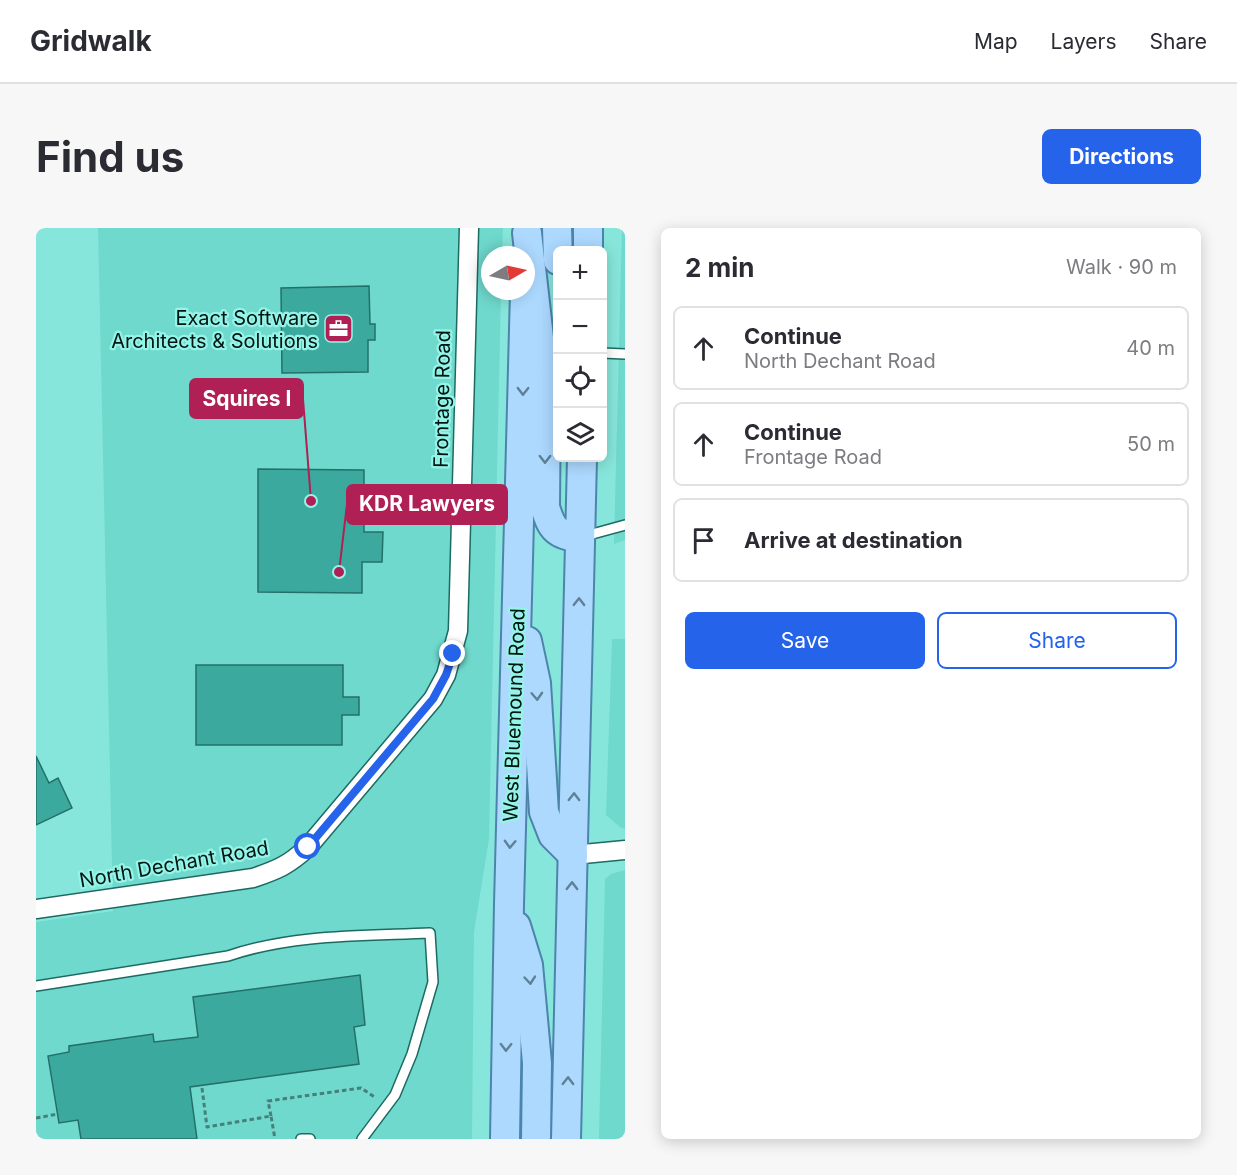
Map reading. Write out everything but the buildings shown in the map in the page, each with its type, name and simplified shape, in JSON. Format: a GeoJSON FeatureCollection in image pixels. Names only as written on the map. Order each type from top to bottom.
{"type":"FeatureCollection","features":[{"type":"Feature","properties":{"kind":"main road"},"geometry":{"type":"LineString","coordinates":[[557,228],[558,246]]}},
{"type":"Feature","properties":{"kind":"main road"},"geometry":{"type":"LineString","coordinates":[[588,228],[588,246]]}},
{"type":"Feature","properties":{"kind":"main road"},"geometry":{"type":"LineString","coordinates":[[527,231],[527,246]]}},
{"type":"Feature","properties":{"kind":"main road"},"geometry":{"type":"LineString","coordinates":[[527,231],[546,399],[545,507],[550,523],[561,535],[580,538]]}},
{"type":"Feature","properties":{"kind":"main road","name":"West Bluemound Road"},"geometry":{"type":"LineString","coordinates":[[504,1139],[508,904],[525,300]]}},
{"type":"Feature","properties":{"kind":"main road"},"geometry":{"type":"LineString","coordinates":[[566,1139],[580,466]]}},
{"type":"Feature","properties":{"kind":"main road"},"geometry":{"type":"LineString","coordinates":[[518,598],[536,683],[544,812],[553,835],[573,855]]}},
{"type":"Feature","properties":{"kind":"main road"},"geometry":{"type":"LineString","coordinates":[[508,904],[528,965],[537,1063],[536,1139]]}},
{"type":"Feature","properties":{"kind":"street","name":"Frontage Road"},"geometry":{"type":"LineString","coordinates":[[380,762],[433,699],[446,675],[458,631],[469,228]]}},
{"type":"Feature","properties":{"kind":"street","name":"North Dechant Road"},"geometry":{"type":"LineString","coordinates":[[36,909],[253,878],[280,870],[293,862],[308,847],[380,762]]}},
{"type":"Feature","properties":{"kind":"street"},"geometry":{"type":"LineString","coordinates":[[573,855],[625,850]]}},
{"type":"Feature","properties":{"kind":"lane"},"geometry":{"type":"LineString","coordinates":[[607,353],[625,354]]}},
{"type":"Feature","properties":{"kind":"lane"},"geometry":{"type":"LineString","coordinates":[[580,538],[625,525]]}},
{"type":"Feature","properties":{"kind":"lane"},"geometry":{"type":"LineString","coordinates":[[36,986],[228,956],[256,946],[313,937],[430,933],[433,982],[412,1054],[395,1095],[386,1104],[362,1139]]}},
{"type":"Feature","properties":{"kind":"lane"},"geometry":{"type":"LineString","coordinates":[[301,1139],[310,1139]]}},
{"type":"Feature","properties":{"kind":"path"},"geometry":{"type":"LineString","coordinates":[[202,1088],[207,1126],[271,1116]]}},
{"type":"Feature","properties":{"kind":"path"},"geometry":{"type":"LineString","coordinates":[[274,1139],[268,1101],[361,1088],[386,1104]]}},
{"type":"Feature","properties":{"kind":"path"},"geometry":{"type":"LineString","coordinates":[[36,1118],[58,1114]]}},
{"type":"Feature","properties":{"kind":"shaded area"},"geometry":{"type":"Polygon","coordinates":[[[98,228],[503,228],[502,246],[481,246],[481,300],[501,300],[489,839],[474,932],[472,1139],[36,1139],[36,922],[113,911],[98,228]]]}},
{"type":"Feature","properties":{"kind":"shaded area"},"geometry":{"type":"Polygon","coordinates":[[[622,228],[625,228],[625,540],[614,544],[622,228]]]}},
{"type":"Feature","properties":{"kind":"shaded area"},"geometry":{"type":"Polygon","coordinates":[[[612,639],[625,639],[625,829],[606,815],[612,639]]]}},
{"type":"Feature","properties":{"kind":"shaded area"},"geometry":{"type":"Polygon","coordinates":[[[625,870],[625,1139],[599,1139],[605,879],[611,874],[625,870]]]}},
{"type":"Feature","properties":{"kind":"place","name":"Exact Software Architects & Solutions"},"geometry":{"type":"Point","coordinates":[339,329]}},
{"type":"Feature","properties":{"kind":"place","name":"Squires I"},"geometry":{"type":"Point","coordinates":[311,501]}},
{"type":"Feature","properties":{"kind":"place","name":"KDR Lawyers"},"geometry":{"type":"Point","coordinates":[339,572]}},
{"type":"Feature","properties":{"kind":"route"},"geometry":{"type":"LineString","coordinates":[[308,847],[433,699],[446,675],[453,654]]}}]}
